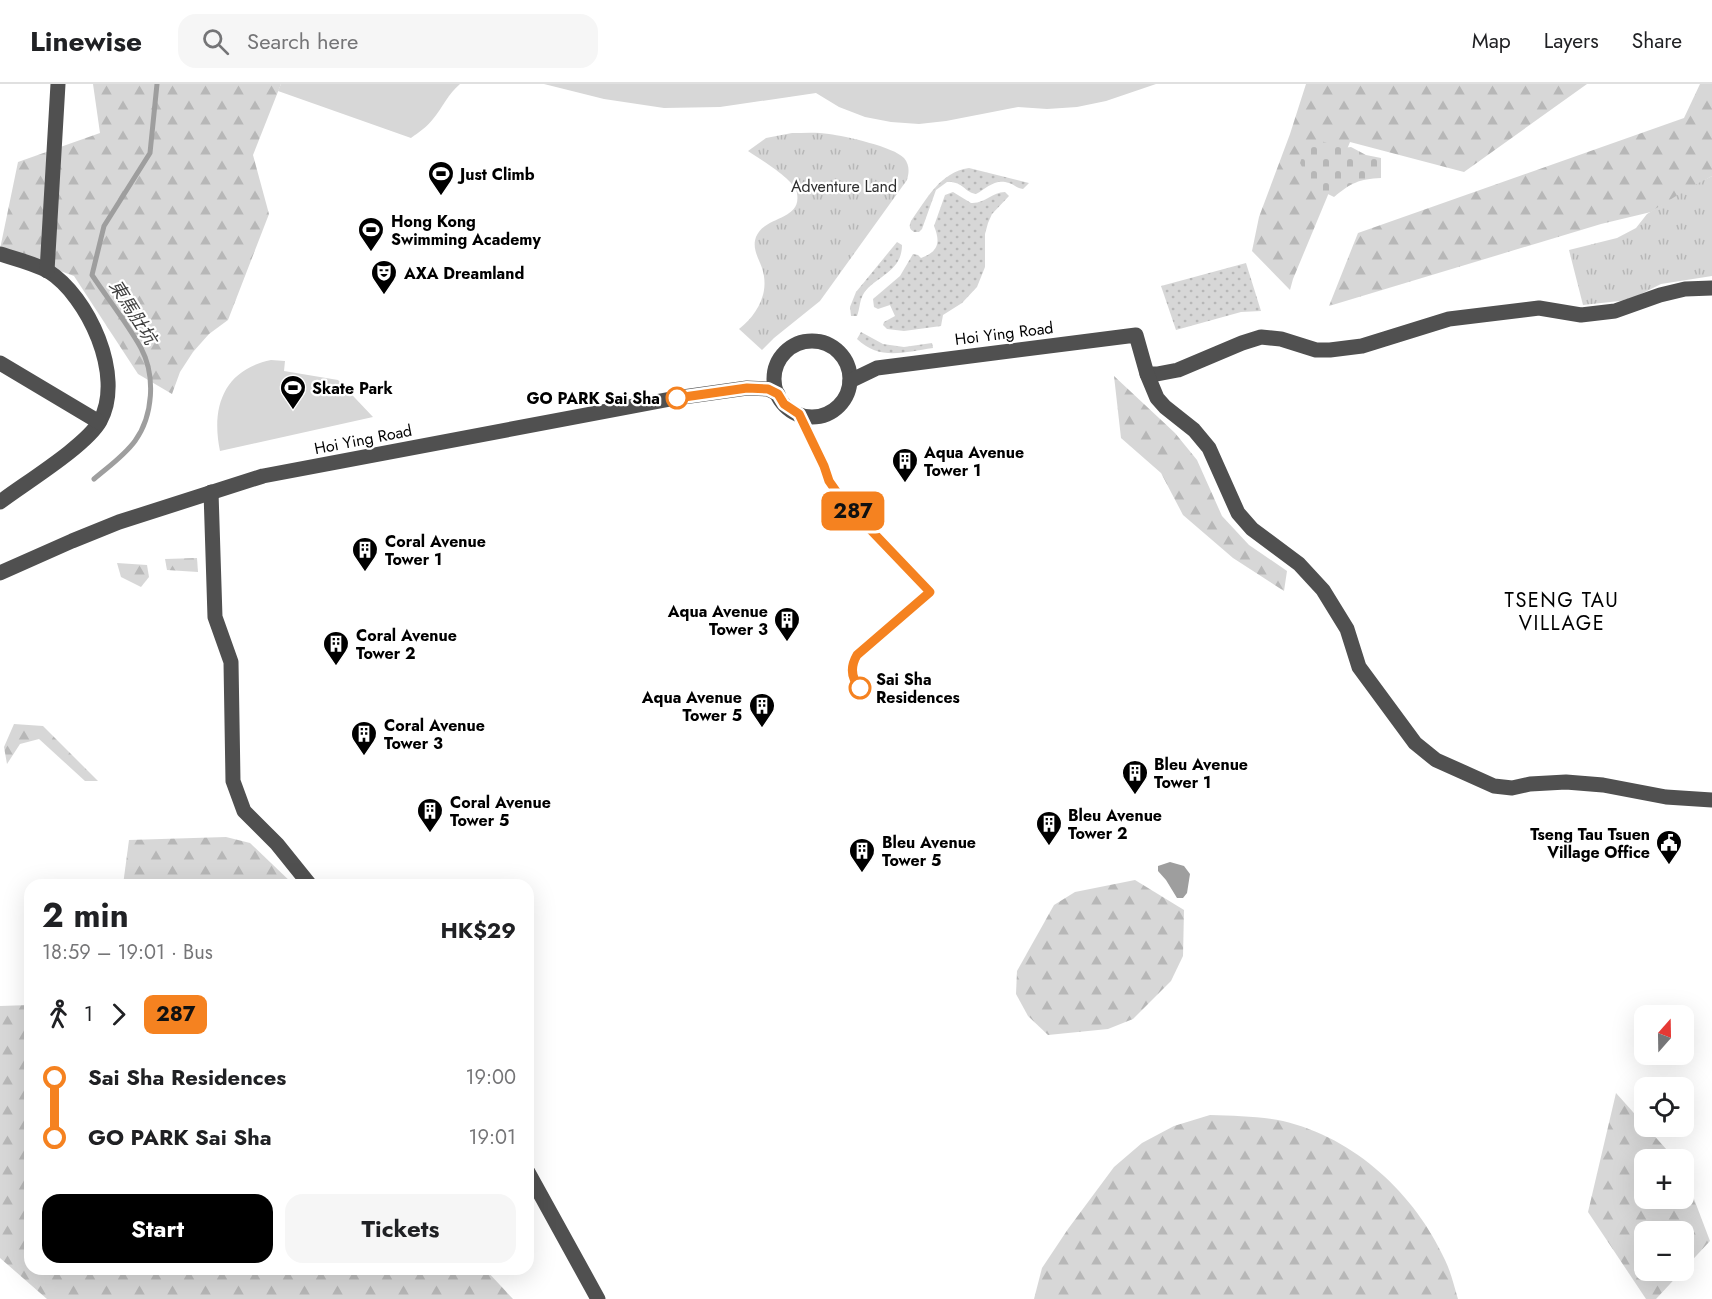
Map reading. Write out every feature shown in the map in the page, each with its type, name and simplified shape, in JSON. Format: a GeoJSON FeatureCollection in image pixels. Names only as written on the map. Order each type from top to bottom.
{"type":"FeatureCollection","features":[{"type":"Feature","properties":{"kind":"street"},"geometry":{"type":"LineString","coordinates":[[47,271],[58,84]]}},
{"type":"Feature","properties":{"kind":"street"},"geometry":{"type":"LineString","coordinates":[[0,254],[47,271],[63,284],[95,330],[108,368],[109,384],[104,411],[99,422],[82,441],[0,502]]}},
{"type":"Feature","properties":{"kind":"street"},"geometry":{"type":"LineString","coordinates":[[1712,288],[1684,289],[1615,311],[1581,315],[1539,308],[1449,320],[1362,346],[1330,350],[1316,350],[1281,339],[1261,337],[1178,370],[1147,374],[1157,398],[1194,430],[1209,448],[1233,504],[1244,522],[1299,564],[1323,590],[1347,629],[1359,668],[1415,743],[1436,760],[1494,786],[1512,788],[1530,784],[1566,782],[1603,785],[1666,797],[1712,800]]}},
{"type":"Feature","properties":{"kind":"street","name":"Hoi Ying Road"},"geometry":{"type":"LineString","coordinates":[[850,381],[877,368],[1136,335],[1147,374]]}},
{"type":"Feature","properties":{"kind":"street","name":"Hoi Ying Road"},"geometry":{"type":"LineString","coordinates":[[747,388],[776,367],[786,351],[796,344],[808,341],[827,344],[843,356],[877,368]]}},
{"type":"Feature","properties":{"kind":"street"},"geometry":{"type":"LineString","coordinates":[[776,367],[774,383],[784,404],[794,412],[806,416],[821,416],[840,405],[847,394],[850,381],[849,368],[843,356]]}},
{"type":"Feature","properties":{"kind":"street"},"geometry":{"type":"LineString","coordinates":[[0,363],[99,422]]}},
{"type":"Feature","properties":{"kind":"street","name":"Hoi Ying Road"},"geometry":{"type":"LineString","coordinates":[[0,573],[72,540],[263,476],[654,402],[747,388],[768,389],[778,394]]}},
{"type":"Feature","properties":{"kind":"street"},"geometry":{"type":"LineString","coordinates":[[211,492],[215,617],[231,662],[233,781],[244,812],[277,844],[305,879]]}},
{"type":"Feature","properties":{"kind":"street"},"geometry":{"type":"LineString","coordinates":[[534,1183],[598,1299]]}},
{"type":"Feature","properties":{"kind":"green space"},"geometry":{"type":"Polygon","coordinates":[[[93,84],[281,84],[253,155],[269,214],[228,320],[209,334],[193,352],[180,372],[172,394],[138,374],[74,276],[0,249],[18,162],[100,133],[93,84]]]}},
{"type":"Feature","properties":{"kind":"green space"},"geometry":{"type":"Polygon","coordinates":[[[281,84],[460,84],[431,122],[411,138],[278,91],[281,84]]]}},
{"type":"Feature","properties":{"kind":"green space"},"geometry":{"type":"Polygon","coordinates":[[[544,84],[1156,84],[1106,101],[1077,107],[1047,109],[1018,107],[919,124],[865,117],[839,107],[816,93],[720,107],[664,108],[604,99],[544,84]]]}},
{"type":"Feature","properties":{"kind":"green space"},"geometry":{"type":"Polygon","coordinates":[[[1306,84],[1587,84],[1464,172],[1350,142],[1290,290],[1252,251],[1259,217],[1306,84]]]}},
{"type":"Feature","properties":{"kind":"green space"},"geometry":{"type":"Polygon","coordinates":[[[1700,84],[1712,84],[1712,176],[1651,212],[1601,224],[1329,306],[1358,233],[1684,118],[1700,84]]]}},
{"type":"Feature","properties":{"kind":"green space","name":"Adventure Land"},"geometry":{"type":"Polygon","coordinates":[[[792,133],[829,134],[880,146],[904,158],[908,166],[908,175],[907,180],[820,301],[762,350],[739,329],[752,317],[763,294],[764,277],[755,241],[767,225],[794,209],[797,193],[784,176],[748,151],[766,138],[792,133]]]}},
{"type":"Feature","properties":{"kind":"green space"},"geometry":{"type":"Polygon","coordinates":[[[1321,141],[1342,148],[1351,147],[1366,155],[1381,158],[1381,178],[1356,183],[1334,197],[1323,191],[1310,179],[1300,163],[1305,149],[1321,141]]]}},
{"type":"Feature","properties":{"kind":"green space"},"geometry":{"type":"Polygon","coordinates":[[[969,168],[1029,183],[1023,189],[1009,183],[999,182],[991,184],[976,194],[957,183],[947,182],[936,190],[922,229],[919,232],[912,231],[911,221],[935,188],[950,175],[969,168]]]}},
{"type":"Feature","properties":{"kind":"green space"},"geometry":{"type":"Polygon","coordinates":[[[1712,176],[1712,276],[1661,284],[1629,300],[1583,305],[1569,250],[1617,238],[1636,228],[1647,214],[1712,176]]]}},
{"type":"Feature","properties":{"kind":"green space"},"geometry":{"type":"Polygon","coordinates":[[[953,192],[971,203],[980,202],[1005,192],[1009,196],[992,214],[988,223],[985,234],[985,267],[977,287],[962,303],[943,315],[941,326],[904,331],[887,329],[883,325],[884,322],[895,316],[890,305],[878,309],[874,307],[873,299],[900,276],[913,254],[921,258],[934,250],[937,237],[934,226],[945,195],[953,192]]]}},
{"type":"Feature","properties":{"kind":"green space"},"geometry":{"type":"Polygon","coordinates":[[[897,242],[902,245],[898,262],[888,273],[869,287],[861,299],[857,316],[851,316],[850,307],[856,292],[897,242]]]}},
{"type":"Feature","properties":{"kind":"green space"},"geometry":{"type":"Polygon","coordinates":[[[1246,263],[1261,311],[1241,312],[1176,330],[1161,286],[1246,263]]]}},
{"type":"Feature","properties":{"kind":"green space"},"geometry":{"type":"Polygon","coordinates":[[[861,332],[883,344],[904,347],[932,343],[933,348],[902,353],[884,353],[866,346],[857,339],[861,332]]]}},
{"type":"Feature","properties":{"kind":"green space","name":"Skate Park"},"geometry":{"type":"Polygon","coordinates":[[[271,360],[285,361],[284,371],[338,380],[373,417],[220,451],[217,420],[224,393],[231,382],[242,372],[271,360]]]}},
{"type":"Feature","properties":{"kind":"green space"},"geometry":{"type":"Polygon","coordinates":[[[1114,376],[1175,433],[1197,460],[1222,516],[1249,545],[1287,571],[1284,591],[1233,558],[1183,515],[1161,473],[1121,438],[1114,376]]]}},
{"type":"Feature","properties":{"kind":"green space"},"geometry":{"type":"Polygon","coordinates":[[[197,558],[198,572],[167,570],[165,559],[197,558]]]}},
{"type":"Feature","properties":{"kind":"green space"},"geometry":{"type":"Polygon","coordinates":[[[117,563],[147,565],[149,577],[141,587],[121,577],[117,563]]]}},
{"type":"Feature","properties":{"kind":"green space"},"geometry":{"type":"Polygon","coordinates":[[[14,724],[43,726],[98,781],[85,781],[39,739],[20,744],[7,764],[4,747],[14,724]]]}},
{"type":"Feature","properties":{"kind":"green space"},"geometry":{"type":"Polygon","coordinates":[[[226,837],[250,843],[288,879],[124,879],[129,840],[226,837]]]}},
{"type":"Feature","properties":{"kind":"green space"},"geometry":{"type":"Polygon","coordinates":[[[1135,880],[1184,910],[1183,956],[1171,981],[1133,1019],[1108,1029],[1048,1035],[1028,1016],[1016,994],[1017,971],[1054,905],[1075,892],[1135,880]]]}},
{"type":"Feature","properties":{"kind":"green space"},"geometry":{"type":"Polygon","coordinates":[[[24,1005],[24,1275],[491,1275],[513,1299],[47,1299],[0,1258],[0,1006],[24,1005]]]}},
{"type":"Feature","properties":{"kind":"green space"},"geometry":{"type":"Polygon","coordinates":[[[1616,1093],[1634,1113],[1634,1137],[1655,1137],[1666,1149],[1634,1149],[1634,1209],[1694,1209],[1694,1199],[1710,1241],[1694,1258],[1694,1221],[1634,1221],[1634,1281],[1588,1212],[1616,1093]]]}},
{"type":"Feature","properties":{"kind":"green space"},"geometry":{"type":"Polygon","coordinates":[[[1210,1115],[1283,1121],[1309,1129],[1358,1155],[1400,1191],[1417,1213],[1445,1260],[1458,1299],[1034,1299],[1042,1268],[1114,1167],[1142,1143],[1174,1126],[1210,1115]]]}},
{"type":"Feature","properties":{"kind":"green space"},"geometry":{"type":"Polygon","coordinates":[[[1634,1281],[1673,1281],[1656,1299],[1646,1299],[1634,1281]]]}},
{"type":"Feature","properties":{"kind":"shaded area"},"geometry":{"type":"Polygon","coordinates":[[[1170,862],[1184,866],[1190,874],[1187,893],[1183,898],[1177,898],[1158,871],[1158,866],[1170,862]]]}},
{"type":"Feature","properties":{"kind":"waterway","name":"東馬肚坑"},"geometry":{"type":"LineString","coordinates":[[94,479],[135,441],[146,420],[149,408],[150,383],[146,359],[130,329],[92,275],[104,226],[150,153],[157,84]]}},
{"type":"Feature","properties":{"kind":"bus line","name":"287"},"geometry":{"type":"LineString","coordinates":[[677,398],[747,388],[768,389],[778,394],[784,404],[799,414],[816,447],[829,481],[843,501],[930,592],[857,655],[852,673],[860,688]]}},
{"type":"Feature","properties":{"kind":"place","name":"Just Climb"},"geometry":{"type":"Point","coordinates":[441,197]}},
{"type":"Feature","properties":{"kind":"place","name":"Hong Kong Swimming Academy"},"geometry":{"type":"Point","coordinates":[371,253]}},
{"type":"Feature","properties":{"kind":"place","name":"AXA Dreamland"},"geometry":{"type":"Point","coordinates":[384,296]}},
{"type":"Feature","properties":{"kind":"place","name":"GO PARK Sai Sha"},"geometry":{"type":"Point","coordinates":[677,398]}},
{"type":"Feature","properties":{"kind":"place","name":"Skate Park"},"geometry":{"type":"Point","coordinates":[293,411]}},
{"type":"Feature","properties":{"kind":"place","name":"Aqua Avenue Tower 1"},"geometry":{"type":"Point","coordinates":[905,484]}},
{"type":"Feature","properties":{"kind":"place","name":"Coral Avenue Tower 1"},"geometry":{"type":"Point","coordinates":[365,573]}},
{"type":"Feature","properties":{"kind":"place","name":"Aqua Avenue Tower 3"},"geometry":{"type":"Point","coordinates":[787,643]}},
{"type":"Feature","properties":{"kind":"place","name":"Coral Avenue Tower 2"},"geometry":{"type":"Point","coordinates":[336,667]}},
{"type":"Feature","properties":{"kind":"place","name":"Sai Sha Residences"},"geometry":{"type":"Point","coordinates":[860,688]}},
{"type":"Feature","properties":{"kind":"place","name":"Aqua Avenue Tower 5"},"geometry":{"type":"Point","coordinates":[762,729]}},
{"type":"Feature","properties":{"kind":"place","name":"Coral Avenue Tower 3"},"geometry":{"type":"Point","coordinates":[364,757]}},
{"type":"Feature","properties":{"kind":"place","name":"Bleu Avenue Tower 1"},"geometry":{"type":"Point","coordinates":[1135,796]}},
{"type":"Feature","properties":{"kind":"place","name":"Coral Avenue Tower 5"},"geometry":{"type":"Point","coordinates":[430,834]}},
{"type":"Feature","properties":{"kind":"place","name":"Bleu Avenue Tower 2"},"geometry":{"type":"Point","coordinates":[1049,847]}},
{"type":"Feature","properties":{"kind":"place","name":"Tseng Tau Tsuen Village Office"},"geometry":{"type":"Point","coordinates":[1669,866]}},
{"type":"Feature","properties":{"kind":"place","name":"Bleu Avenue Tower 5"},"geometry":{"type":"Point","coordinates":[862,874]}},
{"type":"Feature","properties":{"kind":"district","name":"TSENG TAU VILLAGE"},"geometry":{"type":"Point","coordinates":[1562,612]}}]}
